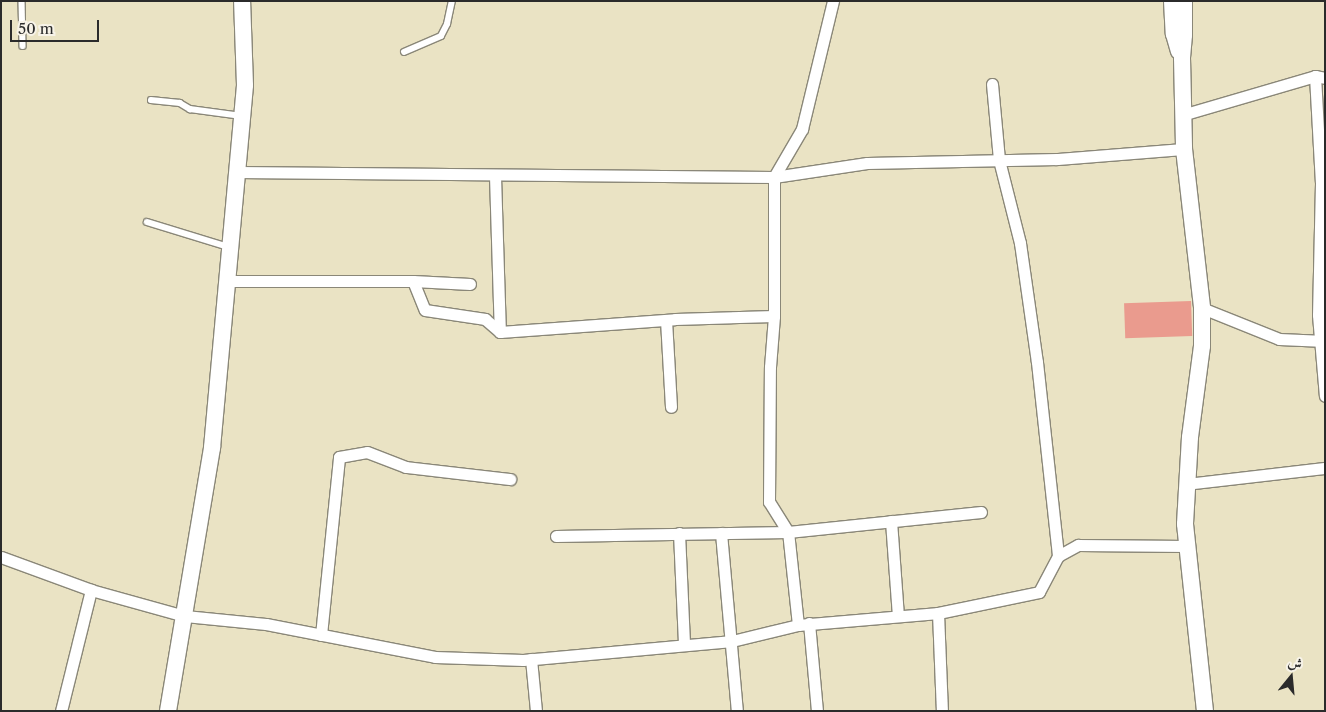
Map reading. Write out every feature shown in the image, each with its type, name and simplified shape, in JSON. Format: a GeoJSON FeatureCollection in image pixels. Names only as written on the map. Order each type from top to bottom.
{"type":"FeatureCollection","features":[{"type":"Feature","properties":{"kind":"street"},"geometry":{"type":"LineString","coordinates":[[168,711],[212,448],[245,85],[242,1]]}},
{"type":"Feature","properties":{"kind":"street"},"geometry":{"type":"LineString","coordinates":[[817,711],[788,532],[769,502],[770,367],[774,316],[774,177],[802,129],[833,1]]}},
{"type":"Feature","properties":{"kind":"street"},"geometry":{"type":"LineString","coordinates":[[1172,1],[1174,34],[1182,58]]}},
{"type":"Feature","properties":{"kind":"street"},"geometry":{"type":"LineString","coordinates":[[1184,1],[1182,115],[1184,149],[1202,308],[1202,346],[1186,484],[1186,546],[1206,711]]}},
{"type":"Feature","properties":{"kind":"street"},"geometry":{"type":"LineString","coordinates":[[1182,115],[1320,77],[1321,183],[1318,315],[1322,341],[1325,396]]}},
{"type":"Feature","properties":{"kind":"street"},"geometry":{"type":"LineString","coordinates":[[992,84],[999,160],[1020,243],[1037,362],[1058,556]]}},
{"type":"Feature","properties":{"kind":"street"},"geometry":{"type":"LineString","coordinates":[[237,172],[495,176],[774,177],[867,163],[1057,158],[1184,149]]}},
{"type":"Feature","properties":{"kind":"street"},"geometry":{"type":"LineString","coordinates":[[495,176],[500,332]]}},
{"type":"Feature","properties":{"kind":"street"},"geometry":{"type":"LineString","coordinates":[[226,281],[414,281],[470,284]]}},
{"type":"Feature","properties":{"kind":"street"},"geometry":{"type":"LineString","coordinates":[[414,281],[425,310],[485,319],[500,332],[666,320],[774,316]]}},
{"type":"Feature","properties":{"kind":"street"},"geometry":{"type":"LineString","coordinates":[[1202,308],[1279,338],[1322,341]]}},
{"type":"Feature","properties":{"kind":"street"},"geometry":{"type":"LineString","coordinates":[[666,320],[671,407]]}},
{"type":"Feature","properties":{"kind":"street"},"geometry":{"type":"LineString","coordinates":[[321,635],[338,457],[367,452],[406,467],[510,479]]}},
{"type":"Feature","properties":{"kind":"street"},"geometry":{"type":"LineString","coordinates":[[1186,484],[1325,468]]}},
{"type":"Feature","properties":{"kind":"street"},"geometry":{"type":"LineString","coordinates":[[556,536],[788,532],[981,512]]}},
{"type":"Feature","properties":{"kind":"street"},"geometry":{"type":"LineString","coordinates":[[891,521],[898,616]]}},
{"type":"Feature","properties":{"kind":"street"},"geometry":{"type":"LineString","coordinates":[[720,533],[732,641],[737,711]]}},
{"type":"Feature","properties":{"kind":"street"},"geometry":{"type":"LineString","coordinates":[[679,534],[684,646]]}},
{"type":"Feature","properties":{"kind":"street"},"geometry":{"type":"LineString","coordinates":[[1,557],[91,590],[185,616],[266,624],[435,657],[531,660],[732,641],[804,624],[938,613],[1039,592],[1058,556],[1078,545],[1186,546]]}},
{"type":"Feature","properties":{"kind":"street"},"geometry":{"type":"LineString","coordinates":[[61,711],[91,590]]}},
{"type":"Feature","properties":{"kind":"street"},"geometry":{"type":"LineString","coordinates":[[938,613],[942,711]]}},
{"type":"Feature","properties":{"kind":"street"},"geometry":{"type":"LineString","coordinates":[[531,660],[536,711]]}},
{"type":"Feature","properties":{"kind":"lane"},"geometry":{"type":"LineString","coordinates":[[22,1],[22,46]]}},
{"type":"Feature","properties":{"kind":"lane"},"geometry":{"type":"LineString","coordinates":[[404,52],[441,36],[447,24],[452,1]]}},
{"type":"Feature","properties":{"kind":"lane"},"geometry":{"type":"LineString","coordinates":[[151,100],[180,103],[190,109],[242,116]]}},
{"type":"Feature","properties":{"kind":"lane"},"geometry":{"type":"LineString","coordinates":[[147,222],[229,247]]}},
{"type":"Feature","properties":{"kind":"building"},"geometry":{"type":"Polygon","coordinates":[[[1191,301],[1192,336],[1125,338],[1124,303],[1191,301]]]}}]}
